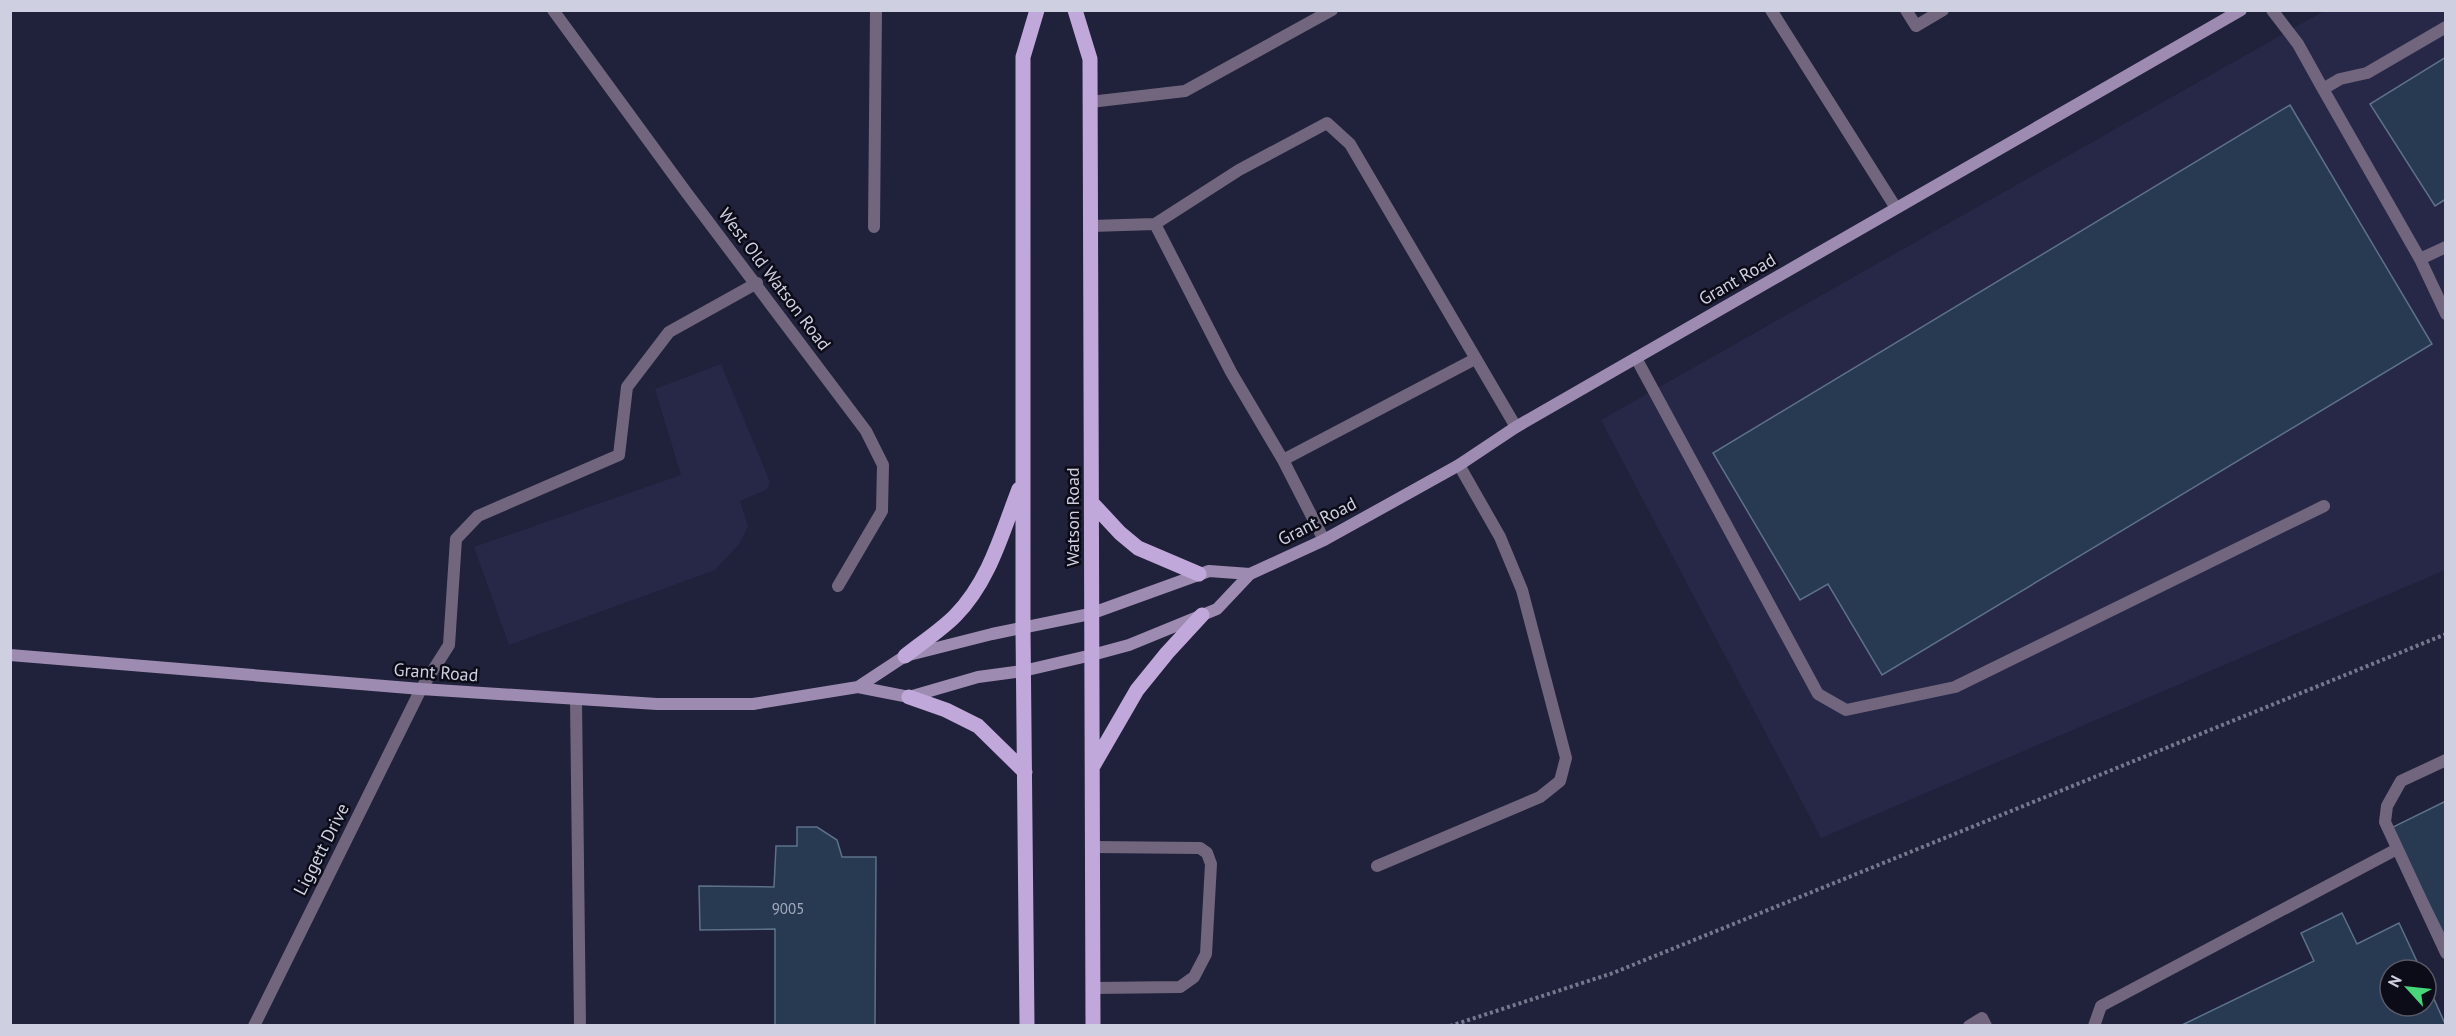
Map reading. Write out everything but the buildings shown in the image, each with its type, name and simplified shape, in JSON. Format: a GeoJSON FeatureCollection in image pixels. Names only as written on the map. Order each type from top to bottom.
{"type":"FeatureCollection","features":[{"type":"Feature","properties":{"kind":"main road"},"geometry":{"type":"LineString","coordinates":[[1027,1026],[1023,671],[1023,57],[1037,10]]}},
{"type":"Feature","properties":{"kind":"main road","name":"Watson Road"},"geometry":{"type":"LineString","coordinates":[[1075,10],[1090,59],[1092,503],[1090,614],[1094,1026]]}},
{"type":"Feature","properties":{"kind":"main road"},"geometry":{"type":"LineString","coordinates":[[905,656],[955,616],[974,594],[986,575],[1023,481]]}},
{"type":"Feature","properties":{"kind":"main road"},"geometry":{"type":"LineString","coordinates":[[1092,503],[1138,548],[1199,574]]}},
{"type":"Feature","properties":{"kind":"main road"},"geometry":{"type":"LineString","coordinates":[[1092,769],[1137,690],[1202,615]]}},
{"type":"Feature","properties":{"kind":"main road"},"geometry":{"type":"LineString","coordinates":[[909,697],[946,710],[978,726],[1025,772]]}},
{"type":"Feature","properties":{"kind":"street","name":"West Old Watson Road"},"geometry":{"type":"LineString","coordinates":[[553,10],[686,192],[867,431],[883,465],[882,511],[838,586]]}},
{"type":"Feature","properties":{"kind":"street"},"geometry":{"type":"LineString","coordinates":[[874,227],[876,10]]}},
{"type":"Feature","properties":{"kind":"street"},"geometry":{"type":"LineString","coordinates":[[1090,102],[1185,91],[1332,10]]}},
{"type":"Feature","properties":{"kind":"street"},"geometry":{"type":"LineString","coordinates":[[1771,10],[1896,208]]}},
{"type":"Feature","properties":{"kind":"street"},"geometry":{"type":"LineString","coordinates":[[1906,10],[1916,26],[1942,10]]}},
{"type":"Feature","properties":{"kind":"street","name":"Grant Road"},"geometry":{"type":"LineString","coordinates":[[10,655],[421,689],[657,704],[753,704],[858,687],[909,697],[978,677],[1023,671],[1092,656],[1129,645],[1217,609],[1250,574],[1324,540],[1459,465],[1516,427],[2241,10]]}},
{"type":"Feature","properties":{"kind":"street"},"geometry":{"type":"LineString","coordinates":[[2272,10],[2298,44],[2420,259],[2445,314]]}},
{"type":"Feature","properties":{"kind":"street"},"geometry":{"type":"LineString","coordinates":[[2323,89],[2340,79],[2367,73],[2445,27]]}},
{"type":"Feature","properties":{"kind":"street"},"geometry":{"type":"LineString","coordinates":[[1091,226],[1155,224],[1239,170],[1327,123],[1350,144],[1516,427]]}},
{"type":"Feature","properties":{"kind":"street"},"geometry":{"type":"LineString","coordinates":[[1155,224],[1231,372],[1283,460],[1324,540]]}},
{"type":"Feature","properties":{"kind":"street"},"geometry":{"type":"LineString","coordinates":[[2420,259],[2445,247]]}},
{"type":"Feature","properties":{"kind":"street","name":"Liggett Drive"},"geometry":{"type":"LineString","coordinates":[[254,1026],[421,689],[449,645],[456,539],[478,516],[619,455],[627,387],[669,332],[757,283]]}},
{"type":"Feature","properties":{"kind":"street"},"geometry":{"type":"LineString","coordinates":[[1635,358],[1818,694],[1846,710],[1955,687],[2324,506]]}},
{"type":"Feature","properties":{"kind":"street"},"geometry":{"type":"LineString","coordinates":[[1283,460],[1475,359]]}},
{"type":"Feature","properties":{"kind":"street"},"geometry":{"type":"LineString","coordinates":[[1377,866],[1540,797],[1560,781],[1566,758],[1522,590],[1500,537],[1459,465]]}},
{"type":"Feature","properties":{"kind":"street","name":"Grant Road"},"geometry":{"type":"LineString","coordinates":[[858,687],[905,656],[1090,614],[1209,571],[1250,574]]}},
{"type":"Feature","properties":{"kind":"street"},"geometry":{"type":"LineString","coordinates":[[576,699],[580,1026]]}},
{"type":"Feature","properties":{"kind":"street"},"geometry":{"type":"LineString","coordinates":[[2445,760],[2401,781],[2388,806],[2385,822],[2445,953]]}},
{"type":"Feature","properties":{"kind":"street"},"geometry":{"type":"LineString","coordinates":[[1093,847],[1200,848],[1207,852],[1211,864],[1206,954],[1194,977],[1180,987],[1093,988]]}},
{"type":"Feature","properties":{"kind":"street"},"geometry":{"type":"LineString","coordinates":[[2094,1026],[2101,1006],[2397,849]]}},
{"type":"Feature","properties":{"kind":"street"},"geometry":{"type":"LineString","coordinates":[[1969,1026],[1982,1018],[1986,1026]]}},
{"type":"Feature","properties":{"kind":"path"},"geometry":{"type":"LineString","coordinates":[[1450,1026],[1613,973],[2445,634]]}},
{"type":"Feature","properties":{"kind":"shaded area"},"geometry":{"type":"Polygon","coordinates":[[[2324,11],[2445,11],[2445,570],[1821,838],[1601,420],[2324,11]]]}},
{"type":"Feature","properties":{"kind":"shaded area"},"geometry":{"type":"Polygon","coordinates":[[[721,364],[770,482],[766,490],[740,501],[748,526],[739,544],[715,570],[509,645],[474,547],[681,475],[655,389],[721,364]]]}}]}
